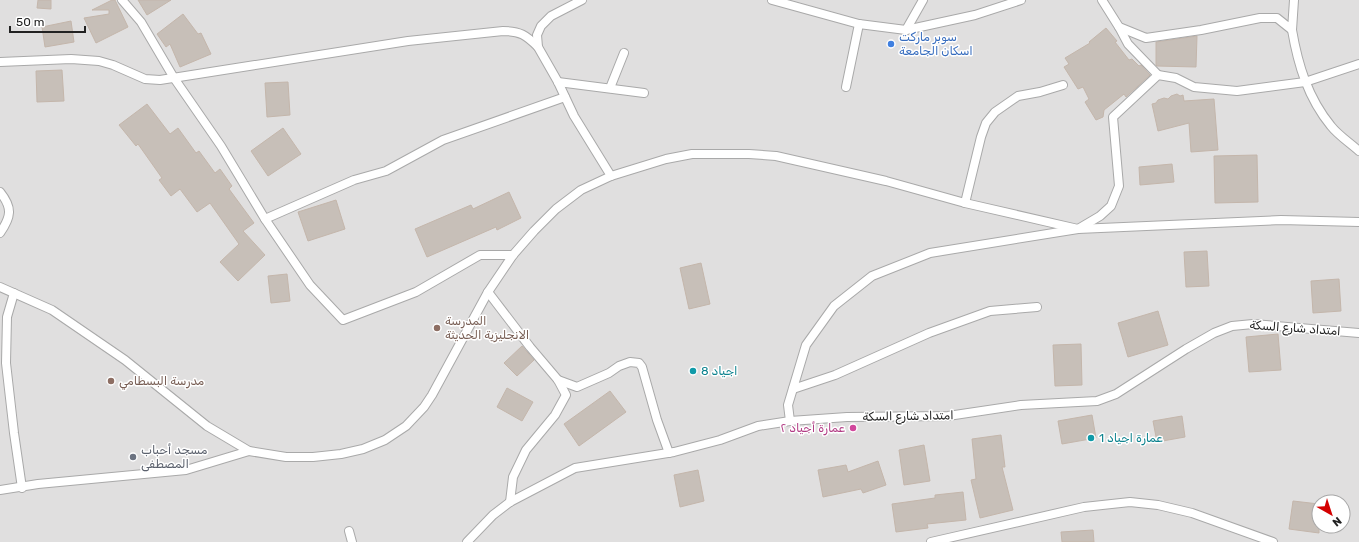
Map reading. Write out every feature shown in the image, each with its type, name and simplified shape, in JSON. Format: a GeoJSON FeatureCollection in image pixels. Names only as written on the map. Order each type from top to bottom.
{"type":"FeatureCollection","features":[{"type":"Feature","properties":{"kind":"street"},"geometry":{"type":"LineString","coordinates":[[122,0],[141,22],[174,78],[221,146],[265,219],[310,286],[343,320],[416,292],[480,255],[513,255]]}},
{"type":"Feature","properties":{"kind":"street"},"geometry":{"type":"LineString","coordinates":[[538,47],[537,35],[541,26],[551,16],[582,0]]}},
{"type":"Feature","properties":{"kind":"street"},"geometry":{"type":"LineString","coordinates":[[772,0],[859,24],[906,30],[974,15],[1021,0]]}},
{"type":"Feature","properties":{"kind":"street"},"geometry":{"type":"LineString","coordinates":[[906,30],[923,0]]}},
{"type":"Feature","properties":{"kind":"street"},"geometry":{"type":"LineString","coordinates":[[1102,0],[1128,44],[1158,75],[1176,78],[1194,87],[1237,91],[1305,82],[1359,64]]}},
{"type":"Feature","properties":{"kind":"street"},"geometry":{"type":"LineString","coordinates":[[1294,0],[1292,30],[1297,56],[1305,82],[1315,105],[1332,128],[1359,150]]}},
{"type":"Feature","properties":{"kind":"street"},"geometry":{"type":"LineString","coordinates":[[1119,27],[1146,38],[1201,30],[1260,18],[1277,18],[1292,30]]}},
{"type":"Feature","properties":{"kind":"street"},"geometry":{"type":"LineString","coordinates":[[846,87],[859,24]]}},
{"type":"Feature","properties":{"kind":"street"},"geometry":{"type":"LineString","coordinates":[[0,62],[71,59],[100,61],[145,78],[160,80],[408,41],[516,31],[527,36],[538,47],[558,82],[574,116],[611,176]]}},
{"type":"Feature","properties":{"kind":"street"},"geometry":{"type":"LineString","coordinates":[[610,88],[624,53]]}},
{"type":"Feature","properties":{"kind":"street"},"geometry":{"type":"LineString","coordinates":[[0,287],[52,310],[125,360],[207,426],[249,451],[286,457],[313,457],[341,454],[374,445],[396,433],[415,417],[432,395],[488,292],[513,255],[556,209],[582,190],[611,176],[666,159],[692,154],[749,154],[776,156],[879,179],[966,203],[1078,229],[1100,216],[1112,206],[1119,186],[1113,117],[1158,75]]}},
{"type":"Feature","properties":{"kind":"street"},"geometry":{"type":"LineString","coordinates":[[558,82],[644,93]]}},
{"type":"Feature","properties":{"kind":"street"},"geometry":{"type":"LineString","coordinates":[[966,203],[981,136],[986,123],[995,112],[1018,96],[1040,92],[1063,84]]}},
{"type":"Feature","properties":{"kind":"street"},"geometry":{"type":"LineString","coordinates":[[265,219],[354,180],[386,171],[443,140],[565,97]]}},
{"type":"Feature","properties":{"kind":"street"},"geometry":{"type":"LineString","coordinates":[[0,192],[9,208],[9,213],[6,224],[0,233]]}},
{"type":"Feature","properties":{"kind":"street"},"geometry":{"type":"LineString","coordinates":[[790,421],[788,405],[806,345],[834,306],[872,276],[930,253],[1078,229],[1273,221],[1359,222]]}},
{"type":"Feature","properties":{"kind":"street"},"geometry":{"type":"LineString","coordinates":[[488,292],[530,347],[558,380],[566,395],[555,416],[526,450],[513,477],[510,502]]}},
{"type":"Feature","properties":{"kind":"street"},"geometry":{"type":"LineString","coordinates":[[14,293],[8,317],[6,363],[22,488]]}},
{"type":"Feature","properties":{"kind":"street"},"geometry":{"type":"LineString","coordinates":[[793,389],[835,374],[929,333],[990,311],[1037,307]]}},
{"type":"Feature","properties":{"kind":"street","name":"امتداد شارع السكة"},"geometry":{"type":"LineString","coordinates":[[467,542],[493,515],[510,502],[575,468],[669,453],[720,440],[758,426],[790,421],[847,417],[948,416],[1022,405],[1098,401],[1116,394],[1214,333],[1232,326],[1253,324],[1359,333]]}},
{"type":"Feature","properties":{"kind":"street"},"geometry":{"type":"LineString","coordinates":[[558,380],[578,387],[609,374],[630,362],[639,363],[642,367],[657,420],[669,453]]}},
{"type":"Feature","properties":{"kind":"street"},"geometry":{"type":"LineString","coordinates":[[0,490],[22,488],[38,484],[186,470],[249,451]]}},
{"type":"Feature","properties":{"kind":"street"},"geometry":{"type":"LineString","coordinates":[[931,542],[1084,507],[1130,502],[1158,505],[1192,513],[1274,542]]}},
{"type":"Feature","properties":{"kind":"street"},"geometry":{"type":"LineString","coordinates":[[349,531],[352,542]]}},
{"type":"Feature","properties":{"kind":"shaded area"},"geometry":{"type":"Polygon","coordinates":[[[0,0],[1359,0],[1359,542],[0,542],[0,0]]]}},
{"type":"Feature","properties":{"kind":"building"},"geometry":{"type":"Polygon","coordinates":[[[38,0],[51,0],[51,9],[37,8],[38,0]]]}},
{"type":"Feature","properties":{"kind":"building"},"geometry":{"type":"Polygon","coordinates":[[[115,0],[128,27],[96,43],[84,18],[109,14],[109,10],[92,10],[115,0]]]}},
{"type":"Feature","properties":{"kind":"building"},"geometry":{"type":"Polygon","coordinates":[[[138,0],[171,0],[147,15],[138,0]]]}},
{"type":"Feature","properties":{"kind":"building"},"geometry":{"type":"Polygon","coordinates":[[[183,14],[198,34],[201,33],[211,54],[180,67],[170,44],[166,47],[157,34],[183,14]]]}},
{"type":"Feature","properties":{"kind":"building"},"geometry":{"type":"Polygon","coordinates":[[[71,21],[74,42],[45,47],[42,27],[71,21]]]}},
{"type":"Feature","properties":{"kind":"building"},"geometry":{"type":"Polygon","coordinates":[[[1106,28],[1117,41],[1115,42],[1129,60],[1132,59],[1139,66],[1141,65],[1150,75],[1126,97],[1124,94],[1104,110],[1103,117],[1096,120],[1085,102],[1089,99],[1083,87],[1078,89],[1064,67],[1069,64],[1065,58],[1090,43],[1089,42],[1106,28]]]}},
{"type":"Feature","properties":{"kind":"building"},"geometry":{"type":"Polygon","coordinates":[[[1197,36],[1196,67],[1156,65],[1156,42],[1197,36]]]}},
{"type":"Feature","properties":{"kind":"building"},"geometry":{"type":"Polygon","coordinates":[[[62,70],[64,101],[37,102],[36,71],[62,70]]]}},
{"type":"Feature","properties":{"kind":"building"},"geometry":{"type":"Polygon","coordinates":[[[288,82],[290,115],[267,117],[265,83],[288,82]]]}},
{"type":"Feature","properties":{"kind":"building"},"geometry":{"type":"Polygon","coordinates":[[[1177,94],[1180,96],[1183,95],[1184,101],[1214,99],[1218,150],[1191,152],[1189,123],[1158,131],[1152,104],[1156,103],[1158,100],[1164,98],[1168,99],[1177,94]]]}},
{"type":"Feature","properties":{"kind":"building"},"geometry":{"type":"Polygon","coordinates":[[[147,104],[170,134],[178,128],[196,153],[199,151],[215,173],[220,169],[232,186],[229,189],[254,223],[243,231],[265,255],[238,281],[220,262],[239,244],[210,203],[197,212],[180,189],[171,196],[159,180],[162,178],[138,144],[136,146],[119,125],[147,104]]]}},
{"type":"Feature","properties":{"kind":"building"},"geometry":{"type":"Polygon","coordinates":[[[283,128],[301,154],[268,176],[251,151],[283,128]]]}},
{"type":"Feature","properties":{"kind":"building"},"geometry":{"type":"Polygon","coordinates":[[[1257,155],[1258,202],[1215,203],[1214,156],[1257,155]]]}},
{"type":"Feature","properties":{"kind":"building"},"geometry":{"type":"Polygon","coordinates":[[[1172,164],[1174,182],[1140,185],[1139,167],[1172,164]]]}},
{"type":"Feature","properties":{"kind":"building"},"geometry":{"type":"Polygon","coordinates":[[[509,192],[521,218],[497,230],[496,227],[427,257],[415,229],[471,205],[473,209],[509,192]]]}},
{"type":"Feature","properties":{"kind":"building"},"geometry":{"type":"Polygon","coordinates":[[[336,200],[345,229],[308,241],[298,212],[336,200]]]}},
{"type":"Feature","properties":{"kind":"building"},"geometry":{"type":"Polygon","coordinates":[[[1207,251],[1209,286],[1186,287],[1184,252],[1207,251]]]}},
{"type":"Feature","properties":{"kind":"building"},"geometry":{"type":"Polygon","coordinates":[[[701,263],[710,304],[689,309],[680,268],[701,263]]]}},
{"type":"Feature","properties":{"kind":"building"},"geometry":{"type":"Polygon","coordinates":[[[287,274],[290,301],[271,303],[268,276],[287,274]]]}},
{"type":"Feature","properties":{"kind":"building"},"geometry":{"type":"Polygon","coordinates":[[[1339,279],[1341,311],[1313,313],[1311,281],[1339,279]]]}},
{"type":"Feature","properties":{"kind":"building"},"geometry":{"type":"Polygon","coordinates":[[[1158,311],[1168,345],[1128,357],[1118,323],[1158,311]]]}},
{"type":"Feature","properties":{"kind":"building"},"geometry":{"type":"Polygon","coordinates":[[[1278,334],[1281,370],[1249,372],[1246,337],[1278,334]]]}},
{"type":"Feature","properties":{"kind":"building"},"geometry":{"type":"Polygon","coordinates":[[[1081,344],[1082,385],[1055,386],[1053,345],[1081,344]]]}},
{"type":"Feature","properties":{"kind":"building"},"geometry":{"type":"Polygon","coordinates":[[[522,346],[534,360],[517,376],[504,363],[522,346]]]}},
{"type":"Feature","properties":{"kind":"building"},"geometry":{"type":"Polygon","coordinates":[[[507,388],[533,402],[522,421],[497,407],[507,388]]]}},
{"type":"Feature","properties":{"kind":"building"},"geometry":{"type":"Polygon","coordinates":[[[610,391],[626,412],[579,446],[564,424],[610,391]]]}},
{"type":"Feature","properties":{"kind":"building"},"geometry":{"type":"Polygon","coordinates":[[[1092,415],[1096,438],[1062,444],[1058,421],[1092,415]]]}},
{"type":"Feature","properties":{"kind":"building"},"geometry":{"type":"Polygon","coordinates":[[[1182,416],[1185,437],[1157,442],[1153,421],[1182,416]]]}},
{"type":"Feature","properties":{"kind":"building"},"geometry":{"type":"Polygon","coordinates":[[[1001,435],[1005,467],[1002,467],[1013,510],[980,518],[971,480],[976,479],[972,439],[1001,435]]]}},
{"type":"Feature","properties":{"kind":"building"},"geometry":{"type":"Polygon","coordinates":[[[924,445],[930,481],[904,485],[899,450],[924,445]]]}},
{"type":"Feature","properties":{"kind":"building"},"geometry":{"type":"Polygon","coordinates":[[[878,461],[886,485],[863,493],[861,489],[823,497],[818,470],[846,465],[848,472],[878,461]]]}},
{"type":"Feature","properties":{"kind":"building"},"geometry":{"type":"Polygon","coordinates":[[[698,470],[704,501],[680,507],[674,475],[698,470]]]}},
{"type":"Feature","properties":{"kind":"building"},"geometry":{"type":"Polygon","coordinates":[[[963,492],[966,520],[927,524],[928,528],[896,532],[892,504],[935,498],[935,495],[963,492]]]}},
{"type":"Feature","properties":{"kind":"building"},"geometry":{"type":"Polygon","coordinates":[[[1293,501],[1311,503],[1311,532],[1289,529],[1293,501]]]}},
{"type":"Feature","properties":{"kind":"building"},"geometry":{"type":"Polygon","coordinates":[[[1093,530],[1094,542],[1062,542],[1061,532],[1093,530]]]}},
{"type":"Feature","properties":{"kind":"place","name":"سوبر ماركت اسكان الجامعة"},"geometry":{"type":"Point","coordinates":[891,44]}},
{"type":"Feature","properties":{"kind":"place","name":"المدرسة الانجليزية الحديثة"},"geometry":{"type":"Point","coordinates":[437,328]}},
{"type":"Feature","properties":{"kind":"place","name":"اجياد 8"},"geometry":{"type":"Point","coordinates":[693,371]}},
{"type":"Feature","properties":{"kind":"place","name":"مدرسة البسطامي"},"geometry":{"type":"Point","coordinates":[111,381]}},
{"type":"Feature","properties":{"kind":"place","name":"عمارة أجياد ٢"},"geometry":{"type":"Point","coordinates":[853,428]}},
{"type":"Feature","properties":{"kind":"place","name":"عمارة اجياد 1"},"geometry":{"type":"Point","coordinates":[1091,438]}},
{"type":"Feature","properties":{"kind":"place","name":"مسجد أحباب المصطفى"},"geometry":{"type":"Point","coordinates":[133,457]}}]}
